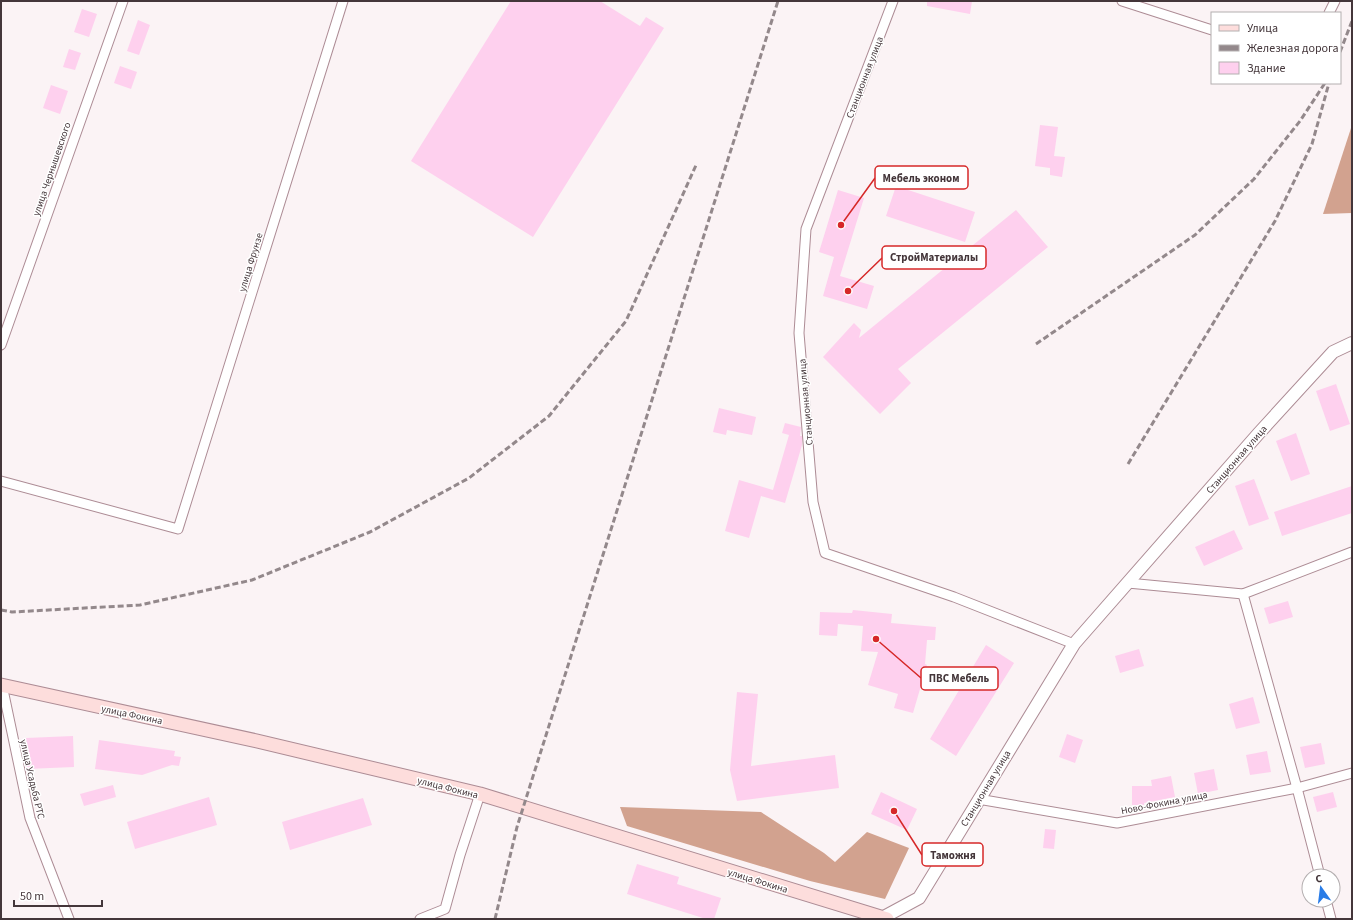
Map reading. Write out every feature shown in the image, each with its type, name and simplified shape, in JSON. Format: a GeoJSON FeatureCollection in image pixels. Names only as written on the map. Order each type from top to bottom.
{"type":"FeatureCollection","features":[{"type":"Feature","properties":{"kind":"main road","name":"улица Фокина"},"geometry":{"type":"LineString","coordinates":[[1,685],[257,741],[480,794],[884,919]]}},
{"type":"Feature","properties":{"kind":"street","name":"улица Чернышевского"},"geometry":{"type":"LineString","coordinates":[[1,345],[123,1]]}},
{"type":"Feature","properties":{"kind":"street","name":"улица Фрунзе"},"geometry":{"type":"LineString","coordinates":[[1,481],[178,529],[343,1]]}},
{"type":"Feature","properties":{"kind":"street","name":"Станционная улица"},"geometry":{"type":"LineString","coordinates":[[893,1],[806,229],[799,333],[813,502],[825,553],[954,597],[1074,644]]}},
{"type":"Feature","properties":{"kind":"street"},"geometry":{"type":"LineString","coordinates":[[1122,1],[1211,30]]}},
{"type":"Feature","properties":{"kind":"street"},"geometry":{"type":"LineString","coordinates":[[1330,12],[1335,1]]}},
{"type":"Feature","properties":{"kind":"street","name":"Станционная улица"},"geometry":{"type":"LineString","coordinates":[[884,919],[919,898],[978,799],[1074,644],[1259,433],[1333,352],[1352,344]]}},
{"type":"Feature","properties":{"kind":"street"},"geometry":{"type":"LineString","coordinates":[[1128,583],[1243,594],[1352,552]]}},
{"type":"Feature","properties":{"kind":"street"},"geometry":{"type":"LineString","coordinates":[[1243,594],[1318,868]]}},
{"type":"Feature","properties":{"kind":"street","name":"улица Усадьба РТС"},"geometry":{"type":"LineString","coordinates":[[1,685],[30,818],[69,919]]}},
{"type":"Feature","properties":{"kind":"street","name":"Ново-Фокина улица"},"geometry":{"type":"LineString","coordinates":[[978,799],[1117,823],[1297,788],[1352,773]]}},
{"type":"Feature","properties":{"kind":"street"},"geometry":{"type":"LineString","coordinates":[[420,919],[445,909],[460,855],[480,794]]}},
{"type":"Feature","properties":{"kind":"street"},"geometry":{"type":"LineString","coordinates":[[1328,908],[1331,919]]}},
{"type":"Feature","properties":{"kind":"shaded area"},"geometry":{"type":"Polygon","coordinates":[[[1352,125],[1352,213],[1323,214],[1352,125]]]}},
{"type":"Feature","properties":{"kind":"shaded area"},"geometry":{"type":"Polygon","coordinates":[[[620,807],[761,812],[824,853],[835,862],[867,832],[909,848],[885,899],[810,881],[627,826],[620,807]]]}},
{"type":"Feature","properties":{"kind":"building"},"geometry":{"type":"Polygon","coordinates":[[[511,1],[600,1],[640,26],[646,17],[664,28],[533,237],[411,161],[511,1]]]}},
{"type":"Feature","properties":{"kind":"building"},"geometry":{"type":"Polygon","coordinates":[[[927,1],[972,1],[970,14],[927,6],[927,1]]]}},
{"type":"Feature","properties":{"kind":"building"},"geometry":{"type":"Polygon","coordinates":[[[82,9],[97,14],[89,37],[74,32],[82,9]]]}},
{"type":"Feature","properties":{"kind":"building"},"geometry":{"type":"Polygon","coordinates":[[[138,20],[150,25],[139,55],[127,51],[138,20]]]}},
{"type":"Feature","properties":{"kind":"building"},"geometry":{"type":"Polygon","coordinates":[[[69,49],[81,53],[75,70],[63,67],[69,49]]]}},
{"type":"Feature","properties":{"kind":"building"},"geometry":{"type":"Polygon","coordinates":[[[120,66],[137,72],[131,89],[114,83],[120,66]]]}},
{"type":"Feature","properties":{"kind":"building"},"geometry":{"type":"Polygon","coordinates":[[[51,85],[68,91],[60,114],[43,108],[51,85]]]}},
{"type":"Feature","properties":{"kind":"building"},"geometry":{"type":"Polygon","coordinates":[[[1040,125],[1058,127],[1054,156],[1065,157],[1062,177],[1050,175],[1050,168],[1035,166],[1040,125]]]}},
{"type":"Feature","properties":{"kind":"building"},"geometry":{"type":"Polygon","coordinates":[[[896,186],[975,212],[965,242],[886,216],[896,186]]]}},
{"type":"Feature","properties":{"kind":"building"},"geometry":{"type":"Polygon","coordinates":[[[838,190],[864,198],[840,276],[874,286],[867,309],[823,296],[834,257],[819,252],[838,190]]]}},
{"type":"Feature","properties":{"kind":"building"},"geometry":{"type":"Polygon","coordinates":[[[1016,210],[1048,247],[898,369],[911,383],[880,414],[823,357],[854,323],[861,330],[859,338],[1016,210]]]}},
{"type":"Feature","properties":{"kind":"building"},"geometry":{"type":"Polygon","coordinates":[[[1336,384],[1350,424],[1330,431],[1316,391],[1336,384]]]}},
{"type":"Feature","properties":{"kind":"building"},"geometry":{"type":"Polygon","coordinates":[[[719,408],[756,417],[752,435],[727,430],[726,435],[713,432],[719,408]]]}},
{"type":"Feature","properties":{"kind":"building"},"geometry":{"type":"Polygon","coordinates":[[[785,423],[801,427],[800,436],[802,436],[802,445],[785,503],[761,496],[749,538],[725,531],[739,480],[773,490],[789,435],[782,433],[785,423]]]}},
{"type":"Feature","properties":{"kind":"building"},"geometry":{"type":"Polygon","coordinates":[[[1296,433],[1310,474],[1291,481],[1276,441],[1296,433]]]}},
{"type":"Feature","properties":{"kind":"building"},"geometry":{"type":"Polygon","coordinates":[[[1254,479],[1269,519],[1249,526],[1235,486],[1254,479]]]}},
{"type":"Feature","properties":{"kind":"building"},"geometry":{"type":"Polygon","coordinates":[[[1352,486],[1352,513],[1282,536],[1274,512],[1352,486]]]}},
{"type":"Feature","properties":{"kind":"building"},"geometry":{"type":"Polygon","coordinates":[[[1234,530],[1243,549],[1204,566],[1195,547],[1234,530]]]}},
{"type":"Feature","properties":{"kind":"building"},"geometry":{"type":"Polygon","coordinates":[[[1288,601],[1293,617],[1269,624],[1264,608],[1288,601]]]}},
{"type":"Feature","properties":{"kind":"building"},"geometry":{"type":"Polygon","coordinates":[[[853,610],[892,614],[891,623],[936,627],[935,640],[927,640],[925,664],[927,665],[913,713],[894,708],[898,694],[868,685],[878,652],[861,651],[863,626],[838,624],[837,636],[819,635],[820,612],[852,613],[853,610]]]}},
{"type":"Feature","properties":{"kind":"building"},"geometry":{"type":"Polygon","coordinates":[[[986,645],[1014,663],[956,756],[930,739],[986,645]]]}},
{"type":"Feature","properties":{"kind":"building"},"geometry":{"type":"Polygon","coordinates":[[[1139,649],[1144,666],[1120,673],[1115,656],[1139,649]]]}},
{"type":"Feature","properties":{"kind":"building"},"geometry":{"type":"Polygon","coordinates":[[[737,692],[758,694],[751,766],[835,755],[839,788],[737,801],[730,770],[737,692]]]}},
{"type":"Feature","properties":{"kind":"building"},"geometry":{"type":"Polygon","coordinates":[[[1253,697],[1260,723],[1236,729],[1229,704],[1253,697]]]}},
{"type":"Feature","properties":{"kind":"building"},"geometry":{"type":"Polygon","coordinates":[[[1067,734],[1083,740],[1075,763],[1059,757],[1067,734]]]}},
{"type":"Feature","properties":{"kind":"building"},"geometry":{"type":"Polygon","coordinates":[[[73,736],[74,767],[26,769],[26,738],[73,736]]]}},
{"type":"Feature","properties":{"kind":"building"},"geometry":{"type":"Polygon","coordinates":[[[99,740],[175,751],[174,756],[181,757],[179,766],[172,765],[142,775],[95,769],[99,740]]]}},
{"type":"Feature","properties":{"kind":"building"},"geometry":{"type":"Polygon","coordinates":[[[1321,743],[1325,764],[1305,768],[1300,747],[1321,743]]]}},
{"type":"Feature","properties":{"kind":"building"},"geometry":{"type":"Polygon","coordinates":[[[1267,751],[1271,772],[1250,775],[1246,755],[1267,751]]]}},
{"type":"Feature","properties":{"kind":"building"},"geometry":{"type":"Polygon","coordinates":[[[1214,769],[1218,790],[1198,794],[1194,773],[1214,769]]]}},
{"type":"Feature","properties":{"kind":"building"},"geometry":{"type":"Polygon","coordinates":[[[1171,776],[1175,797],[1144,803],[1144,805],[1132,805],[1132,786],[1152,786],[1151,780],[1171,776]]]}},
{"type":"Feature","properties":{"kind":"building"},"geometry":{"type":"Polygon","coordinates":[[[113,785],[116,797],[84,806],[80,794],[113,785]]]}},
{"type":"Feature","properties":{"kind":"building"},"geometry":{"type":"Polygon","coordinates":[[[881,792],[917,809],[907,830],[871,814],[881,792]]]}},
{"type":"Feature","properties":{"kind":"building"},"geometry":{"type":"Polygon","coordinates":[[[1333,792],[1337,807],[1317,812],[1313,797],[1333,792]]]}},
{"type":"Feature","properties":{"kind":"building"},"geometry":{"type":"Polygon","coordinates":[[[209,797],[217,825],[135,849],[127,822],[209,797]]]}},
{"type":"Feature","properties":{"kind":"building"},"geometry":{"type":"Polygon","coordinates":[[[363,798],[372,825],[290,850],[282,822],[363,798]]]}},
{"type":"Feature","properties":{"kind":"building"},"geometry":{"type":"Polygon","coordinates":[[[1045,829],[1056,830],[1054,849],[1043,848],[1045,829]]]}},
{"type":"Feature","properties":{"kind":"building"},"geometry":{"type":"Polygon","coordinates":[[[637,864],[679,877],[677,884],[721,898],[714,919],[706,919],[627,894],[637,864]]]}},
{"type":"Feature","properties":{"kind":"railway"},"geometry":{"type":"LineString","coordinates":[[495,919],[517,827],[778,1]]}},
{"type":"Feature","properties":{"kind":"railway"},"geometry":{"type":"LineString","coordinates":[[1341,49],[1352,21]]}},
{"type":"Feature","properties":{"kind":"railway"},"geometry":{"type":"LineString","coordinates":[[1036,344],[1195,235],[1254,179],[1300,121],[1324,84]]}},
{"type":"Feature","properties":{"kind":"railway"},"geometry":{"type":"LineString","coordinates":[[1128,464],[1275,221],[1312,144],[1329,84]]}},
{"type":"Feature","properties":{"kind":"railway"},"geometry":{"type":"LineString","coordinates":[[1,610],[12,612],[140,605],[252,580],[370,532],[469,478],[549,416],[626,321],[697,163]]}},
{"type":"Feature","properties":{"kind":"place","name":"Мебель эконом"},"geometry":{"type":"Point","coordinates":[841,225]}},
{"type":"Feature","properties":{"kind":"place","name":"СтройМатериалы"},"geometry":{"type":"Point","coordinates":[848,291]}},
{"type":"Feature","properties":{"kind":"place","name":"ПВС Мебель"},"geometry":{"type":"Point","coordinates":[876,639]}},
{"type":"Feature","properties":{"kind":"place","name":"Таможня"},"geometry":{"type":"Point","coordinates":[894,811]}}]}
